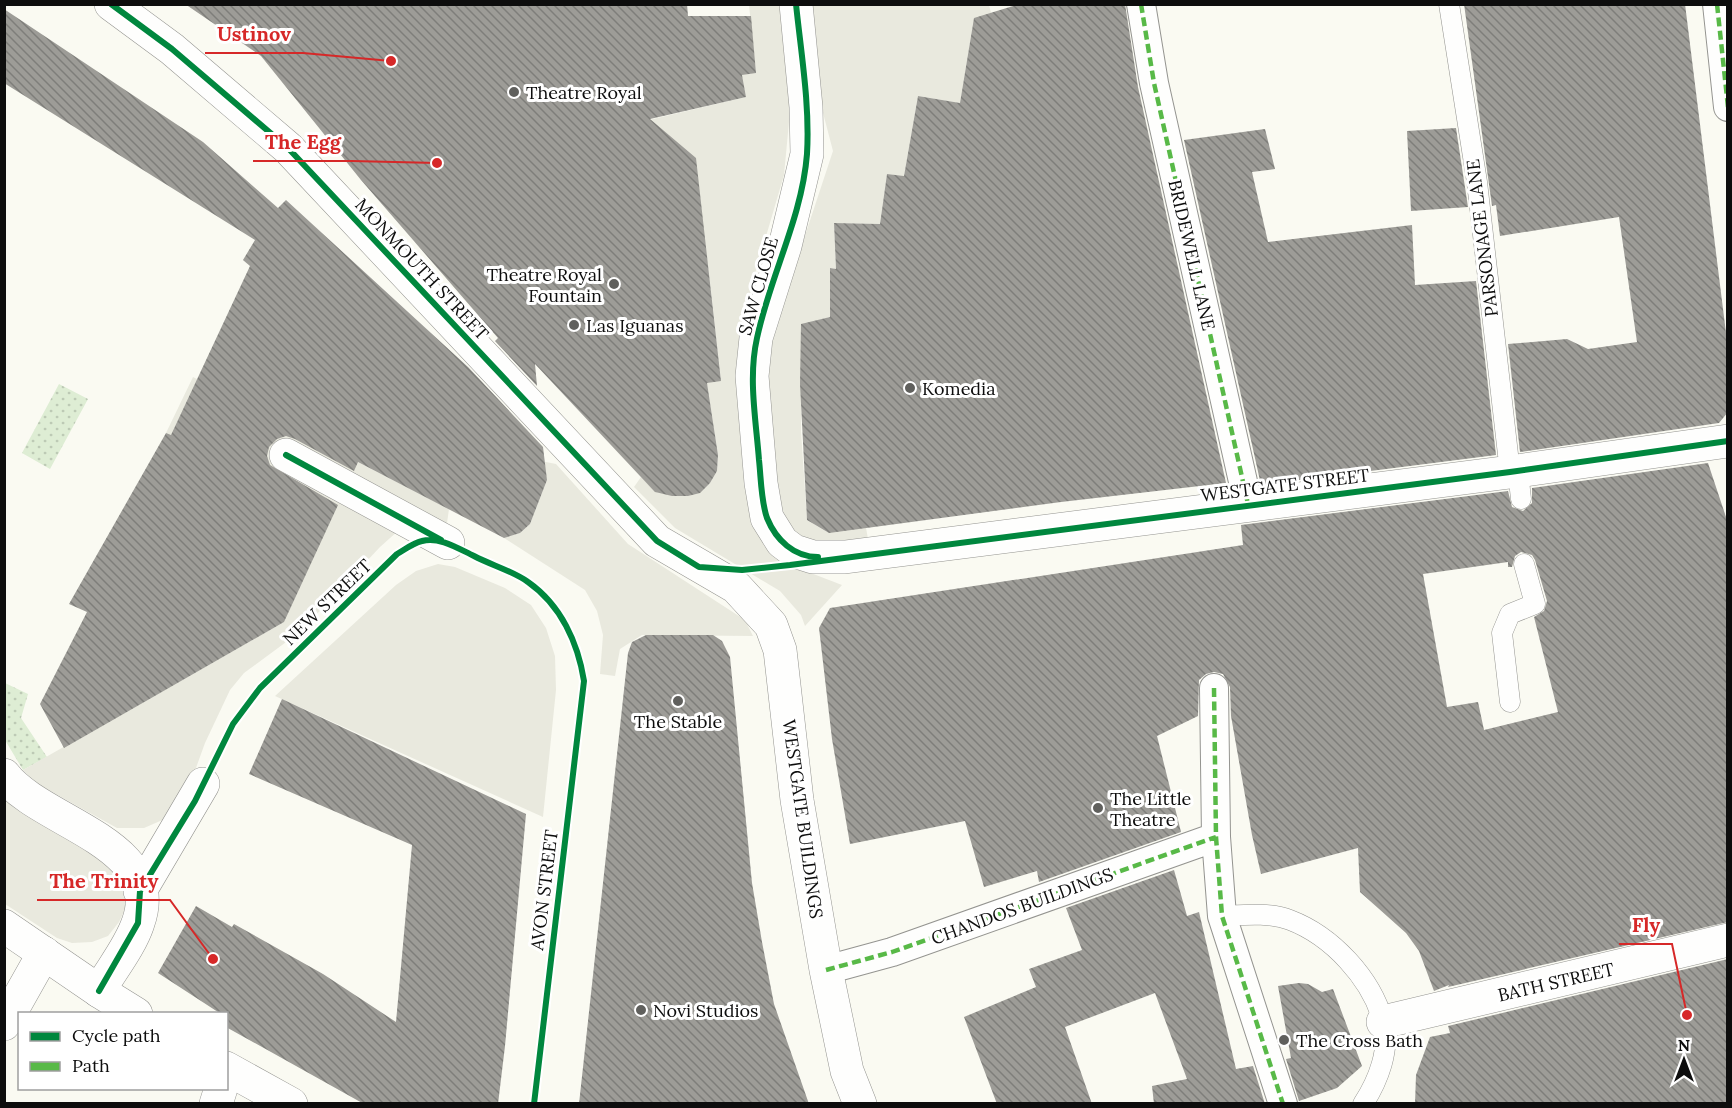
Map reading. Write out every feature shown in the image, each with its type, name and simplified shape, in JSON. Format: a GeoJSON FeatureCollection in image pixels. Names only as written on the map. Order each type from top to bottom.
{"type":"FeatureCollection","features":[{"type":"Feature","properties":{"kind":"street","name":"MONMOUTH STREET"},"geometry":{"type":"LineString","coordinates":[[111,4],[172,49],[288,148],[657,541],[699,567]]}},
{"type":"Feature","properties":{"kind":"street","name":"SAW CLOSE"},"geometry":{"type":"LineString","coordinates":[[796,4],[806,107],[807,154],[788,236],[756,338],[752,376],[761,483],[767,518],[782,542],[794,551],[813,557],[845,557]]}},
{"type":"Feature","properties":{"kind":"street","name":"BRIDEWELL LANE"},"geometry":{"type":"LineString","coordinates":[[1141,4],[1154,83],[1248,504]]}},
{"type":"Feature","properties":{"kind":"street"},"geometry":{"type":"LineString","coordinates":[[1717,4],[1728,107]]}},
{"type":"Feature","properties":{"kind":"street","name":"WESTGATE STREET"},"geometry":{"type":"LineString","coordinates":[[845,557],[1248,504],[1516,481],[1728,441]]}},
{"type":"Feature","properties":{"kind":"street"},"geometry":{"type":"LineString","coordinates":[[286,455],[448,543]]}},
{"type":"Feature","properties":{"kind":"street","name":"WESTGATE BUILDINGS"},"geometry":{"type":"LineString","coordinates":[[699,567],[736,588],[759,610],[771,625],[780,650],[797,800],[826,970],[847,1071],[860,1104]]}},
{"type":"Feature","properties":{"kind":"street"},"geometry":{"type":"LineString","coordinates":[[1214,688],[1216,837],[1222,916],[1282,1104]]}},
{"type":"Feature","properties":{"kind":"street"},"geometry":{"type":"LineString","coordinates":[[4,775],[22,794],[106,842],[129,863],[140,891],[138,923],[99,991]]}},
{"type":"Feature","properties":{"kind":"street"},"geometry":{"type":"LineString","coordinates":[[140,891],[199,792]]}},
{"type":"Feature","properties":{"kind":"street","name":"CHANDOS BUILDINGS"},"geometry":{"type":"LineString","coordinates":[[826,970],[892,952],[1216,837]]}},
{"type":"Feature","properties":{"kind":"street"},"geometry":{"type":"LineString","coordinates":[[4,926],[133,1012]]}},
{"type":"Feature","properties":{"kind":"street","name":"BATH STREET"},"geometry":{"type":"LineString","coordinates":[[1383,1022],[1728,940]]}},
{"type":"Feature","properties":{"kind":"street"},"geometry":{"type":"LineString","coordinates":[[4,1024],[45,953]]}},
{"type":"Feature","properties":{"kind":"street"},"geometry":{"type":"LineString","coordinates":[[228,1077],[291,1104]]}},
{"type":"Feature","properties":{"kind":"lane","name":"PARSONAGE LANE"},"geometry":{"type":"LineString","coordinates":[[1449,4],[1477,182],[1516,481]]}},
{"type":"Feature","properties":{"kind":"lane"},"geometry":{"type":"LineString","coordinates":[[1510,702],[1502,633],[1510,614],[1535,604],[1524,564]]}},
{"type":"Feature","properties":{"kind":"lane"},"geometry":{"type":"LineString","coordinates":[[1222,916],[1252,914],[1289,919],[1325,940],[1348,960],[1367,985],[1383,1022],[1384,1051],[1374,1087],[1363,1104]]}},
{"type":"Feature","properties":{"kind":"green space"},"geometry":{"type":"Polygon","coordinates":[[[59,384],[88,399],[50,469],[22,453],[59,384]]]}},
{"type":"Feature","properties":{"kind":"green space"},"geometry":{"type":"Polygon","coordinates":[[[5,683],[28,694],[21,718],[47,757],[23,770],[5,740],[5,683]]]}},
{"type":"Feature","properties":{"kind":"shaded area"},"geometry":{"type":"Polygon","coordinates":[[[749,5],[787,5],[792,90],[784,175],[752,284],[742,334],[790,565],[842,585],[805,626],[801,615],[780,591],[675,528],[634,487],[641,477],[658,493],[688,496],[700,492],[710,483],[717,471],[718,455],[707,383],[721,380],[708,264],[590,134],[746,97],[742,75],[756,72],[749,5]]]}},
{"type":"Feature","properties":{"kind":"shaded area"},"geometry":{"type":"Polygon","coordinates":[[[812,5],[989,5],[991,13],[973,24],[960,103],[918,96],[904,176],[887,174],[880,224],[834,223],[836,269],[830,268],[830,317],[801,325],[801,431],[807,520],[827,532],[866,528],[869,544],[798,541],[782,517],[775,489],[768,382],[769,355],[776,323],[833,151],[821,105],[812,5]]]}},
{"type":"Feature","properties":{"kind":"shaded area"},"geometry":{"type":"Polygon","coordinates":[[[193,377],[449,509],[447,523],[431,523],[399,530],[380,547],[301,631],[244,673],[230,690],[205,743],[188,790],[167,818],[144,828],[117,828],[34,782],[23,770],[284,622],[166,433],[193,377]]]}},
{"type":"Feature","properties":{"kind":"shaded area"},"geometry":{"type":"Polygon","coordinates":[[[541,461],[556,464],[628,544],[745,620],[753,636],[642,635],[620,649],[615,676],[600,674],[603,635],[597,611],[585,590],[504,538],[520,533],[530,524],[547,480],[541,461]]]}},
{"type":"Feature","properties":{"kind":"shaded area"},"geometry":{"type":"Polygon","coordinates":[[[438,564],[455,567],[505,588],[531,605],[546,628],[555,656],[556,690],[543,817],[275,696],[396,585],[416,571],[438,564]]]}},
{"type":"Feature","properties":{"kind":"shaded area"},"geometry":{"type":"Polygon","coordinates":[[[4,799],[98,854],[121,881],[127,905],[119,922],[108,936],[92,942],[72,943],[57,938],[5,904],[4,799]]]}},
{"type":"Feature","properties":{"kind":"building"},"geometry":{"type":"Polygon","coordinates":[[[185,4],[687,4],[688,16],[751,16],[756,73],[742,75],[746,97],[650,119],[696,158],[721,381],[707,383],[718,455],[717,471],[710,483],[700,493],[688,496],[672,496],[655,492],[535,364],[537,386],[495,341],[498,338],[361,180],[261,56],[185,4]]]}},
{"type":"Feature","properties":{"kind":"building"},"geometry":{"type":"Polygon","coordinates":[[[1020,4],[1125,4],[1138,87],[1226,483],[829,533],[807,520],[800,384],[801,324],[830,317],[830,268],[836,269],[834,223],[880,224],[887,174],[904,176],[918,96],[960,103],[974,18],[1020,4]]]}},
{"type":"Feature","properties":{"kind":"building"},"geometry":{"type":"Polygon","coordinates":[[[1464,4],[1685,4],[1728,349],[1728,412],[1719,423],[1520,452],[1508,344],[1567,339],[1588,349],[1637,342],[1619,217],[1500,236],[1496,205],[1492,206],[1464,4]]]}},
{"type":"Feature","properties":{"kind":"building"},"geometry":{"type":"Polygon","coordinates":[[[4,9],[203,142],[278,208],[286,200],[468,367],[543,447],[547,480],[530,524],[520,533],[504,538],[358,462],[354,471],[295,439],[286,436],[277,439],[269,447],[267,456],[270,465],[338,505],[284,622],[64,748],[40,704],[87,612],[69,604],[166,433],[171,435],[250,266],[243,260],[255,240],[4,83],[4,9]]]}},
{"type":"Feature","properties":{"kind":"building"},"geometry":{"type":"Polygon","coordinates":[[[1456,128],[1468,207],[1411,211],[1407,131],[1456,128]]]}},
{"type":"Feature","properties":{"kind":"building"},"geometry":{"type":"Polygon","coordinates":[[[1265,129],[1275,169],[1252,172],[1268,242],[1412,225],[1415,285],[1476,281],[1496,455],[1261,485],[1184,140],[1265,129]]]}},
{"type":"Feature","properties":{"kind":"building"},"geometry":{"type":"Polygon","coordinates":[[[1708,463],[1728,523],[1728,922],[1448,987],[1449,985],[1434,991],[1419,951],[1406,933],[1360,892],[1358,848],[1261,874],[1231,716],[1230,687],[1223,674],[1214,672],[1206,674],[1199,680],[1198,716],[1157,736],[1181,832],[1039,882],[1037,871],[984,887],[965,821],[850,844],[832,739],[819,628],[830,608],[1243,545],[1241,525],[1508,491],[1512,507],[1523,511],[1532,503],[1532,488],[1708,463]],[[1521,552],[1515,556],[1512,567],[1508,567],[1508,562],[1423,574],[1447,707],[1478,702],[1484,730],[1558,712],[1534,617],[1544,611],[1547,601],[1532,555],[1521,552]]]}},
{"type":"Feature","properties":{"kind":"building"},"geometry":{"type":"Polygon","coordinates":[[[646,635],[713,635],[722,641],[730,657],[752,883],[762,942],[774,1004],[809,1104],[579,1104],[628,653],[632,642],[646,635]]]}},
{"type":"Feature","properties":{"kind":"building"},"geometry":{"type":"Polygon","coordinates":[[[282,699],[526,814],[498,1104],[364,1104],[228,1028],[228,1012],[218,1012],[158,973],[196,906],[232,927],[234,924],[323,974],[396,1022],[412,845],[249,774],[282,699]]]}},
{"type":"Feature","properties":{"kind":"building"},"geometry":{"type":"Polygon","coordinates":[[[1174,870],[1187,916],[1199,912],[1236,1069],[1253,1066],[1265,1104],[1154,1104],[1152,1086],[1187,1079],[1155,993],[1065,1027],[1092,1104],[997,1104],[964,1017],[1036,987],[1029,969],[1082,950],[1066,908],[1174,870]]]}},
{"type":"Feature","properties":{"kind":"building"},"geometry":{"type":"Polygon","coordinates":[[[1728,959],[1728,1104],[1415,1104],[1416,1075],[1430,1037],[1450,1033],[1448,1026],[1728,959]]]}},
{"type":"Feature","properties":{"kind":"building","name":"The Cross Bath"},"geometry":{"type":"Polygon","coordinates":[[[1308,984],[1322,992],[1333,989],[1362,1066],[1337,1088],[1299,1101],[1286,1059],[1291,1058],[1278,986],[1308,984]]]}},
{"type":"Feature","properties":{"kind":"marked path"},"geometry":{"type":"LineString","coordinates":[[1141,4],[1154,83],[1248,504]]}},
{"type":"Feature","properties":{"kind":"marked path"},"geometry":{"type":"LineString","coordinates":[[1717,4],[1728,107]]}},
{"type":"Feature","properties":{"kind":"marked path"},"geometry":{"type":"LineString","coordinates":[[1214,688],[1216,837],[1222,916],[1283,1104]]}},
{"type":"Feature","properties":{"kind":"marked path"},"geometry":{"type":"LineString","coordinates":[[826,970],[892,952],[1216,837]]}},
{"type":"Feature","properties":{"kind":"cycle path"},"geometry":{"type":"LineString","coordinates":[[111,4],[172,49],[288,148],[657,541],[699,567],[742,570],[790,565],[1510,472],[1728,441]]}},
{"type":"Feature","properties":{"kind":"cycle path"},"geometry":{"type":"LineString","coordinates":[[796,4],[806,98],[807,154],[799,201],[757,338],[753,384],[762,489],[767,518],[775,533],[787,546],[801,554],[818,557]]}},
{"type":"Feature","properties":{"kind":"cycle path"},"geometry":{"type":"LineString","coordinates":[[286,455],[441,540]]}},
{"type":"Feature","properties":{"kind":"cycle path","name":"NEW STREET"},"geometry":{"type":"LineString","coordinates":[[99,991],[138,923],[140,891],[195,801],[233,724],[260,688],[397,554],[422,541],[435,540],[516,575],[540,591],[559,613],[566,626],[577,653],[584,681],[534,1104]]}},
{"type":"Feature","properties":{"kind":"place","name":"Ustinov"},"geometry":{"type":"Point","coordinates":[391,61]}},
{"type":"Feature","properties":{"kind":"place","name":"Theatre Royal"},"geometry":{"type":"Point","coordinates":[514,92]}},
{"type":"Feature","properties":{"kind":"place","name":"The Egg"},"geometry":{"type":"Point","coordinates":[437,163]}},
{"type":"Feature","properties":{"kind":"place","name":"Theatre Royal Fountain"},"geometry":{"type":"Point","coordinates":[614,284]}},
{"type":"Feature","properties":{"kind":"place","name":"Las Iguanas"},"geometry":{"type":"Point","coordinates":[574,325]}},
{"type":"Feature","properties":{"kind":"place","name":"Komedia"},"geometry":{"type":"Point","coordinates":[910,388]}},
{"type":"Feature","properties":{"kind":"place","name":"The Stable"},"geometry":{"type":"Point","coordinates":[678,701]}},
{"type":"Feature","properties":{"kind":"place","name":"The Little Theatre"},"geometry":{"type":"Point","coordinates":[1098,808]}},
{"type":"Feature","properties":{"kind":"place","name":"The Trinity"},"geometry":{"type":"Point","coordinates":[213,959]}},
{"type":"Feature","properties":{"kind":"place","name":"Novi Studios"},"geometry":{"type":"Point","coordinates":[641,1010]}},
{"type":"Feature","properties":{"kind":"place","name":"Fly"},"geometry":{"type":"Point","coordinates":[1687,1015]}},
{"type":"Feature","properties":{"kind":"place","name":"The Cross Bath"},"geometry":{"type":"Point","coordinates":[1284,1040]}}]}
